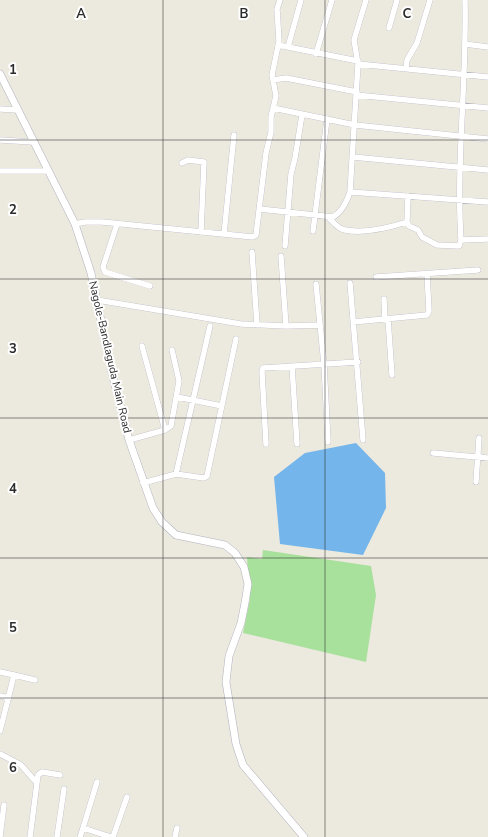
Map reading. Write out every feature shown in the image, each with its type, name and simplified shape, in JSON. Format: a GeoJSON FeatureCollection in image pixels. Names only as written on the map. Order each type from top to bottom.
{"type":"FeatureCollection","features":[{"type":"Feature","properties":{"kind":"street"},"geometry":{"type":"LineString","coordinates":[[75,224],[85,222],[102,222],[253,237],[256,235],[273,108],[276,96],[272,70],[278,45],[279,35],[277,10],[280,0]]}},
{"type":"Feature","properties":{"kind":"street"},"geometry":{"type":"LineString","coordinates":[[288,48],[301,0]]}},
{"type":"Feature","properties":{"kind":"street"},"geometry":{"type":"LineString","coordinates":[[316,54],[332,0]]}},
{"type":"Feature","properties":{"kind":"street"},"geometry":{"type":"LineString","coordinates":[[260,210],[328,217],[338,214],[350,192],[358,62],[354,40],[366,0]]}},
{"type":"Feature","properties":{"kind":"street"},"geometry":{"type":"LineString","coordinates":[[389,28],[397,0]]}},
{"type":"Feature","properties":{"kind":"street"},"geometry":{"type":"LineString","coordinates":[[406,68],[407,60],[417,43],[430,0]]}},
{"type":"Feature","properties":{"kind":"street"},"geometry":{"type":"LineString","coordinates":[[408,196],[407,222],[409,226],[418,230],[422,237],[437,246],[459,246],[462,240],[460,168],[465,44],[465,0]]}},
{"type":"Feature","properties":{"kind":"street"},"geometry":{"type":"LineString","coordinates":[[465,44],[488,47]]}},
{"type":"Feature","properties":{"kind":"street"},"geometry":{"type":"LineString","coordinates":[[278,45],[358,62],[488,77]]}},
{"type":"Feature","properties":{"kind":"street","name":"Nagole-Bandlaguda Main Road"},"geometry":{"type":"LineString","coordinates":[[1,76],[75,224],[84,248],[98,300],[112,373],[129,440],[153,508],[168,529],[176,535],[225,545],[235,553],[244,567],[248,584],[241,623],[228,656],[226,682],[236,744],[243,765],[304,837]]}},
{"type":"Feature","properties":{"kind":"street"},"geometry":{"type":"LineString","coordinates":[[273,80],[286,78],[356,94],[488,108]]}},
{"type":"Feature","properties":{"kind":"street"},"geometry":{"type":"LineString","coordinates":[[273,108],[354,125],[488,139]]}},
{"type":"Feature","properties":{"kind":"street"},"geometry":{"type":"LineString","coordinates":[[0,109],[18,110]]}},
{"type":"Feature","properties":{"kind":"street"},"geometry":{"type":"LineString","coordinates":[[285,246],[291,174],[296,158],[302,115]]}},
{"type":"Feature","properties":{"kind":"street"},"geometry":{"type":"LineString","coordinates":[[313,231],[327,119]]}},
{"type":"Feature","properties":{"kind":"street"},"geometry":{"type":"LineString","coordinates":[[224,234],[234,136]]}},
{"type":"Feature","properties":{"kind":"street"},"geometry":{"type":"LineString","coordinates":[[0,140],[33,142]]}},
{"type":"Feature","properties":{"kind":"street"},"geometry":{"type":"LineString","coordinates":[[352,157],[488,170]]}},
{"type":"Feature","properties":{"kind":"street"},"geometry":{"type":"LineString","coordinates":[[182,163],[188,160],[204,162],[201,232]]}},
{"type":"Feature","properties":{"kind":"street"},"geometry":{"type":"LineString","coordinates":[[0,171],[48,171]]}},
{"type":"Feature","properties":{"kind":"street"},"geometry":{"type":"LineString","coordinates":[[350,192],[488,202]]}},
{"type":"Feature","properties":{"kind":"street"},"geometry":{"type":"LineString","coordinates":[[328,217],[335,224],[345,230],[364,232],[407,222]]}},
{"type":"Feature","properties":{"kind":"street"},"geometry":{"type":"LineString","coordinates":[[117,224],[103,267],[105,272],[150,286]]}},
{"type":"Feature","properties":{"kind":"street"},"geometry":{"type":"LineString","coordinates":[[462,240],[488,239]]}},
{"type":"Feature","properties":{"kind":"street"},"geometry":{"type":"LineString","coordinates":[[252,252],[257,325]]}},
{"type":"Feature","properties":{"kind":"street"},"geometry":{"type":"LineString","coordinates":[[281,256],[286,326]]}},
{"type":"Feature","properties":{"kind":"street"},"geometry":{"type":"LineString","coordinates":[[376,277],[478,270]]}},
{"type":"Feature","properties":{"kind":"street"},"geometry":{"type":"LineString","coordinates":[[353,322],[425,316],[429,314],[427,274]]}},
{"type":"Feature","properties":{"kind":"street"},"geometry":{"type":"LineString","coordinates":[[350,283],[358,362],[363,440]]}},
{"type":"Feature","properties":{"kind":"street"},"geometry":{"type":"LineString","coordinates":[[316,284],[324,364],[328,442]]}},
{"type":"Feature","properties":{"kind":"street"},"geometry":{"type":"LineString","coordinates":[[384,299],[392,375]]}},
{"type":"Feature","properties":{"kind":"street"},"geometry":{"type":"LineString","coordinates":[[98,300],[257,325],[320,325]]}},
{"type":"Feature","properties":{"kind":"street"},"geometry":{"type":"LineString","coordinates":[[176,474],[210,326]]}},
{"type":"Feature","properties":{"kind":"street"},"geometry":{"type":"LineString","coordinates":[[143,483],[176,474],[204,478],[207,476],[236,339]]}},
{"type":"Feature","properties":{"kind":"street"},"geometry":{"type":"LineString","coordinates":[[142,346],[165,430]]}},
{"type":"Feature","properties":{"kind":"street"},"geometry":{"type":"LineString","coordinates":[[129,440],[165,430],[171,426],[177,397],[179,377],[172,350]]}},
{"type":"Feature","properties":{"kind":"street"},"geometry":{"type":"LineString","coordinates":[[266,444],[262,370],[267,367],[358,362]]}},
{"type":"Feature","properties":{"kind":"street"},"geometry":{"type":"LineString","coordinates":[[292,366],[297,444]]}},
{"type":"Feature","properties":{"kind":"street"},"geometry":{"type":"LineString","coordinates":[[177,397],[222,406]]}},
{"type":"Feature","properties":{"kind":"street"},"geometry":{"type":"LineString","coordinates":[[476,482],[479,438]]}},
{"type":"Feature","properties":{"kind":"street"},"geometry":{"type":"LineString","coordinates":[[433,453],[488,458]]}},
{"type":"Feature","properties":{"kind":"street"},"geometry":{"type":"LineString","coordinates":[[0,672],[35,680]]}},
{"type":"Feature","properties":{"kind":"street"},"geometry":{"type":"LineString","coordinates":[[0,732],[14,675]]}},
{"type":"Feature","properties":{"kind":"street"},"geometry":{"type":"LineString","coordinates":[[0,696],[8,698]]}},
{"type":"Feature","properties":{"kind":"street"},"geometry":{"type":"LineString","coordinates":[[0,754],[22,765],[36,782]]}},
{"type":"Feature","properties":{"kind":"street"},"geometry":{"type":"LineString","coordinates":[[30,837],[38,774],[42,772],[60,774]]}},
{"type":"Feature","properties":{"kind":"street"},"geometry":{"type":"LineString","coordinates":[[80,837],[97,782]]}},
{"type":"Feature","properties":{"kind":"street"},"geometry":{"type":"LineString","coordinates":[[57,837],[64,789]]}},
{"type":"Feature","properties":{"kind":"street"},"geometry":{"type":"LineString","coordinates":[[83,828],[112,837],[127,797]]}},
{"type":"Feature","properties":{"kind":"street"},"geometry":{"type":"LineString","coordinates":[[0,837],[4,805]]}},
{"type":"Feature","properties":{"kind":"street"},"geometry":{"type":"LineString","coordinates":[[175,837],[177,828]]}},
{"type":"Feature","properties":{"kind":"green space"},"geometry":{"type":"Polygon","coordinates":[[[263,550],[371,566],[376,595],[366,662],[243,633],[250,599],[247,557],[262,559],[263,550]]]}},
{"type":"Feature","properties":{"kind":"water"},"geometry":{"type":"Polygon","coordinates":[[[356,443],[385,473],[386,508],[363,555],[280,544],[274,477],[305,453],[356,443]]]}}]}
